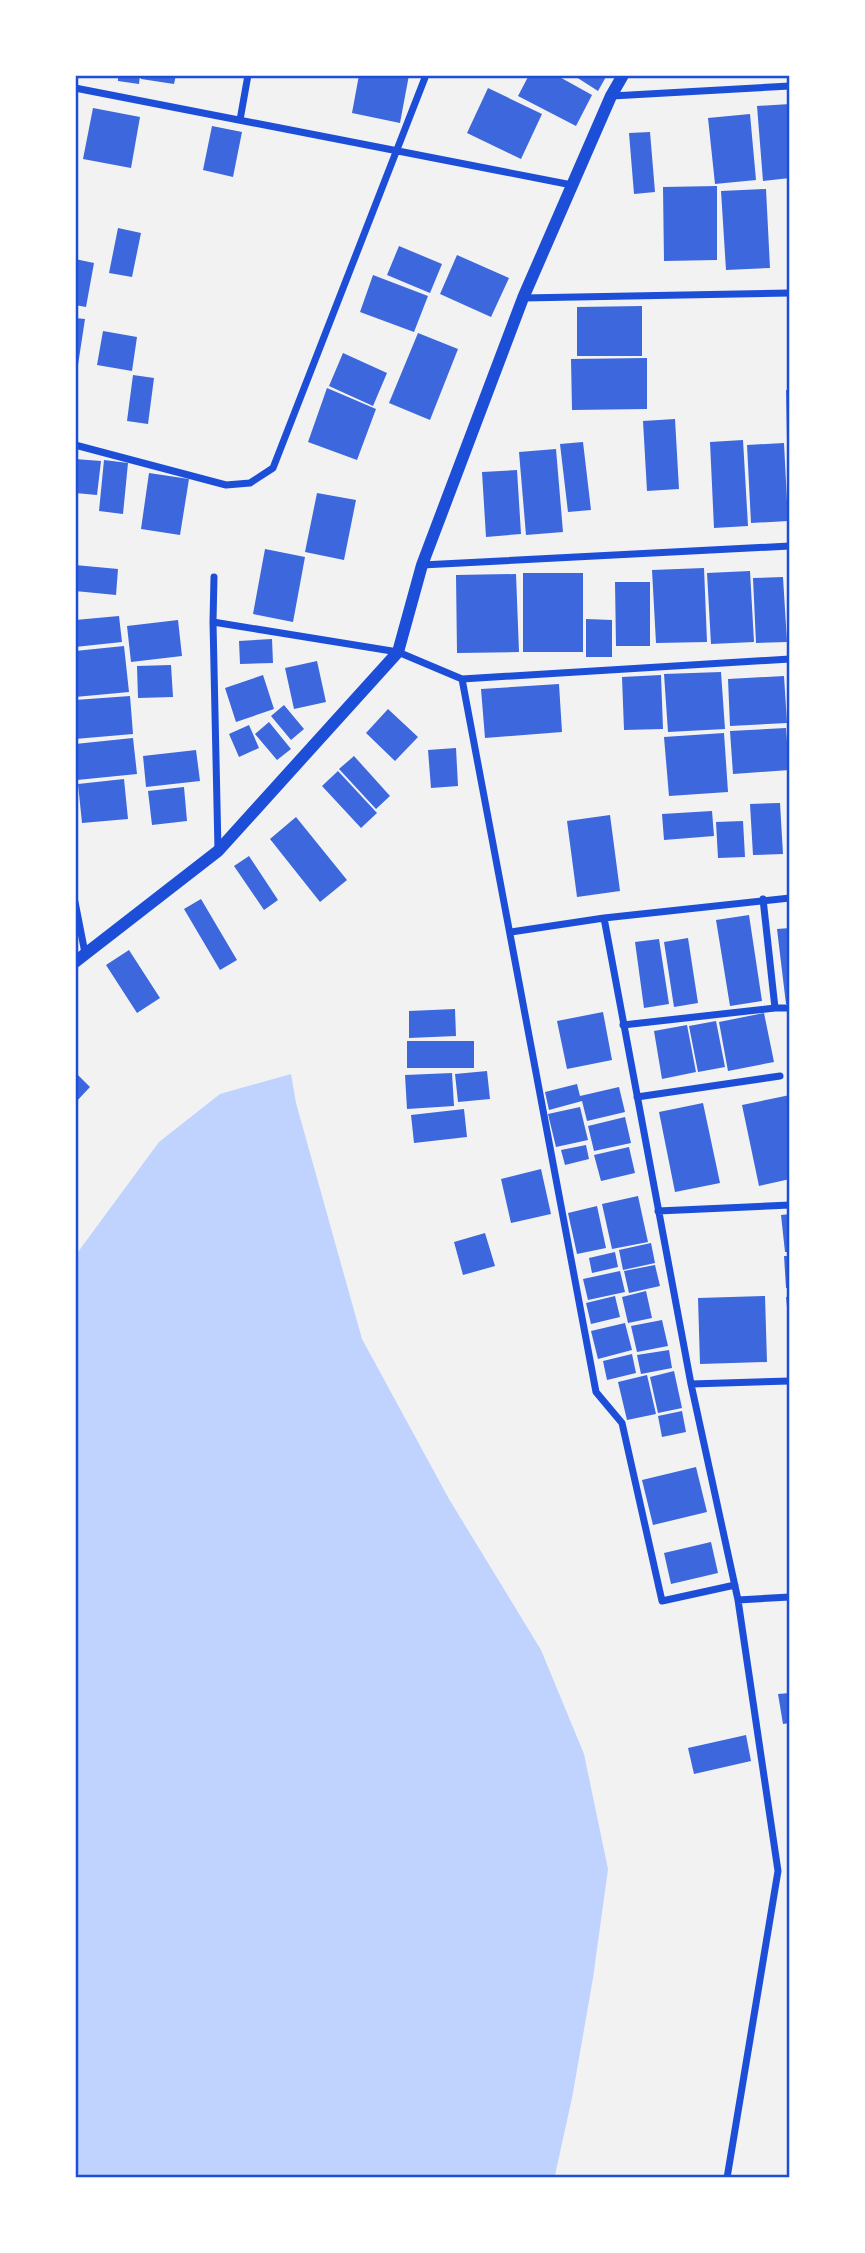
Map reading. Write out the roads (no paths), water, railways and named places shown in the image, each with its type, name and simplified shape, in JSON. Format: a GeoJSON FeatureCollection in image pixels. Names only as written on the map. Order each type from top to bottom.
{"type":"FeatureCollection","features":[{"type":"Feature","properties":{"kind":"street"},"geometry":{"type":"LineString","coordinates":[[240,120],[248,75]]}},
{"type":"Feature","properties":{"kind":"street"},"geometry":{"type":"LineString","coordinates":[[75,445],[226,485],[250,483],[273,468],[426,75]]}},
{"type":"Feature","properties":{"kind":"street"},"geometry":{"type":"LineString","coordinates":[[80,958],[218,851],[398,652],[422,565],[523,298],[611,96],[623,75]]}},
{"type":"Feature","properties":{"kind":"street"},"geometry":{"type":"LineString","coordinates":[[611,96],[790,86]]}},
{"type":"Feature","properties":{"kind":"street"},"geometry":{"type":"LineString","coordinates":[[75,88],[572,185]]}},
{"type":"Feature","properties":{"kind":"street"},"geometry":{"type":"LineString","coordinates":[[523,298],[790,293]]}},
{"type":"Feature","properties":{"kind":"street"},"geometry":{"type":"LineString","coordinates":[[422,565],[790,547]]}},
{"type":"Feature","properties":{"kind":"street"},"geometry":{"type":"LineString","coordinates":[[214,578],[218,851]]}},
{"type":"Feature","properties":{"kind":"street"},"geometry":{"type":"LineString","coordinates":[[213,622],[398,652],[462,679],[790,659]]}},
{"type":"Feature","properties":{"kind":"street"},"geometry":{"type":"LineString","coordinates":[[462,679],[596,1392],[622,1423],[662,1601],[735,1585]]}},
{"type":"Feature","properties":{"kind":"street"},"geometry":{"type":"LineString","coordinates":[[510,932],[604,918],[790,898]]}},
{"type":"Feature","properties":{"kind":"street"},"geometry":{"type":"LineString","coordinates":[[763,899],[775,1008]]}},
{"type":"Feature","properties":{"kind":"street"},"geometry":{"type":"LineString","coordinates":[[75,902],[80,958]]}},
{"type":"Feature","properties":{"kind":"street"},"geometry":{"type":"LineString","coordinates":[[604,918],[691,1384],[738,1600],[778,1871],[727,2178]]}},
{"type":"Feature","properties":{"kind":"street"},"geometry":{"type":"LineString","coordinates":[[623,1026],[790,1008]]}},
{"type":"Feature","properties":{"kind":"street"},"geometry":{"type":"LineString","coordinates":[[637,1097],[780,1076]]}},
{"type":"Feature","properties":{"kind":"street"},"geometry":{"type":"LineString","coordinates":[[659,1211],[790,1205]]}},
{"type":"Feature","properties":{"kind":"street"},"geometry":{"type":"LineString","coordinates":[[691,1384],[790,1381]]}},
{"type":"Feature","properties":{"kind":"street"},"geometry":{"type":"LineString","coordinates":[[738,1600],[790,1597]]}},
{"type":"Feature","properties":{"kind":"water"},"geometry":{"type":"Polygon","coordinates":[[[291,1074],[296,1103],[362,1339],[449,1499],[541,1650],[584,1754],[608,1869],[593,1978],[572,2098],[553,2178],[75,2178],[75,1256],[159,1142],[220,1094],[291,1074]]]}}]}
